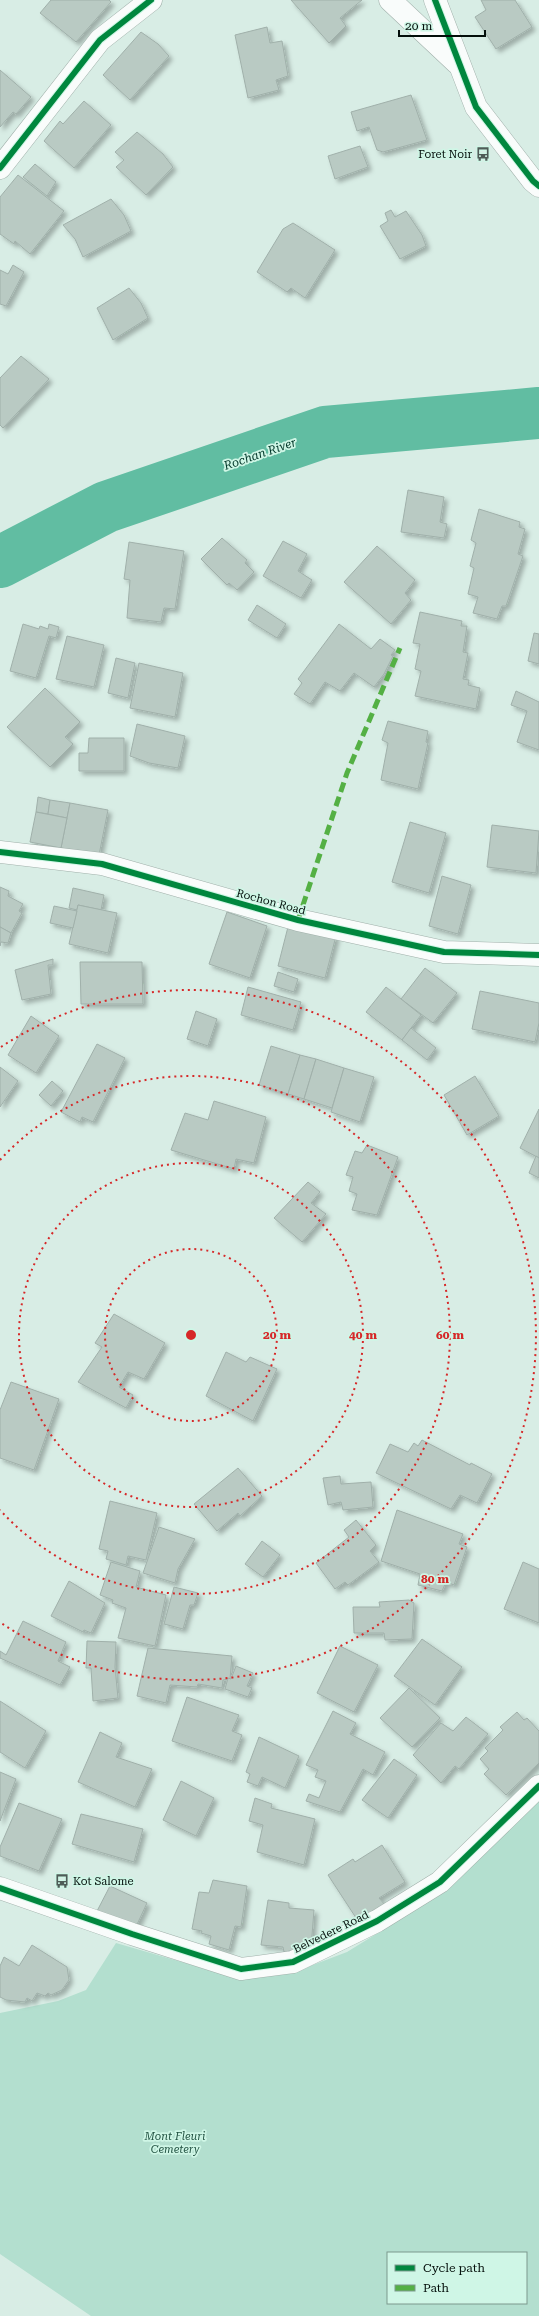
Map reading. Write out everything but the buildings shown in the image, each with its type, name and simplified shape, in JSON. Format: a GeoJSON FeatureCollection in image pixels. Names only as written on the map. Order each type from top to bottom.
{"type":"FeatureCollection","features":[{"type":"Feature","properties":{"kind":"street"},"geometry":{"type":"LineString","coordinates":[[0,168],[100,40],[151,0]]}},
{"type":"Feature","properties":{"kind":"street"},"geometry":{"type":"LineString","coordinates":[[390,0],[460,67]]}},
{"type":"Feature","properties":{"kind":"street"},"geometry":{"type":"LineString","coordinates":[[435,0],[476,107],[533,181],[539,186]]}},
{"type":"Feature","properties":{"kind":"street","name":"Rochon Road"},"geometry":{"type":"LineString","coordinates":[[0,852],[102,864],[298,920],[444,952],[539,955]]}},
{"type":"Feature","properties":{"kind":"street","name":"Belvedere Road"},"geometry":{"type":"LineString","coordinates":[[0,1888],[132,1934],[241,1968],[293,1962],[377,1922],[440,1882],[539,1786]]}},
{"type":"Feature","properties":{"kind":"green space","name":"Mont Fleuri Cemetery"},"geometry":{"type":"Polygon","coordinates":[[[539,1800],[539,2316],[91,2316],[0,2254],[0,2013],[58,2001],[86,1990],[116,1943],[230,1976],[297,1971],[347,1952],[446,1891],[539,1800]]]}},
{"type":"Feature","properties":{"kind":"waterway","name":"Rochan River"},"geometry":{"type":"LineString","coordinates":[[0,562],[106,507],[325,432],[539,413]]}},
{"type":"Feature","properties":{"kind":"marked path"},"geometry":{"type":"LineString","coordinates":[[298,920],[347,773],[400,648]]}},
{"type":"Feature","properties":{"kind":"cycle path"},"geometry":{"type":"LineString","coordinates":[[0,168],[100,40],[151,0]]}},
{"type":"Feature","properties":{"kind":"cycle path"},"geometry":{"type":"LineString","coordinates":[[435,0],[476,107],[533,181],[539,186]]}},
{"type":"Feature","properties":{"kind":"cycle path"},"geometry":{"type":"LineString","coordinates":[[0,852],[102,864],[298,920],[444,952],[539,955]]}},
{"type":"Feature","properties":{"kind":"cycle path"},"geometry":{"type":"LineString","coordinates":[[0,1888],[132,1934],[241,1969],[293,1962],[377,1921],[440,1882],[539,1786]]}},
{"type":"Feature","properties":{"kind":"place","name":"Foret Noir"},"geometry":{"type":"Point","coordinates":[483,154]}},
{"type":"Feature","properties":{"kind":"place","name":"Kot Salome"},"geometry":{"type":"Point","coordinates":[62,1881]}}]}
